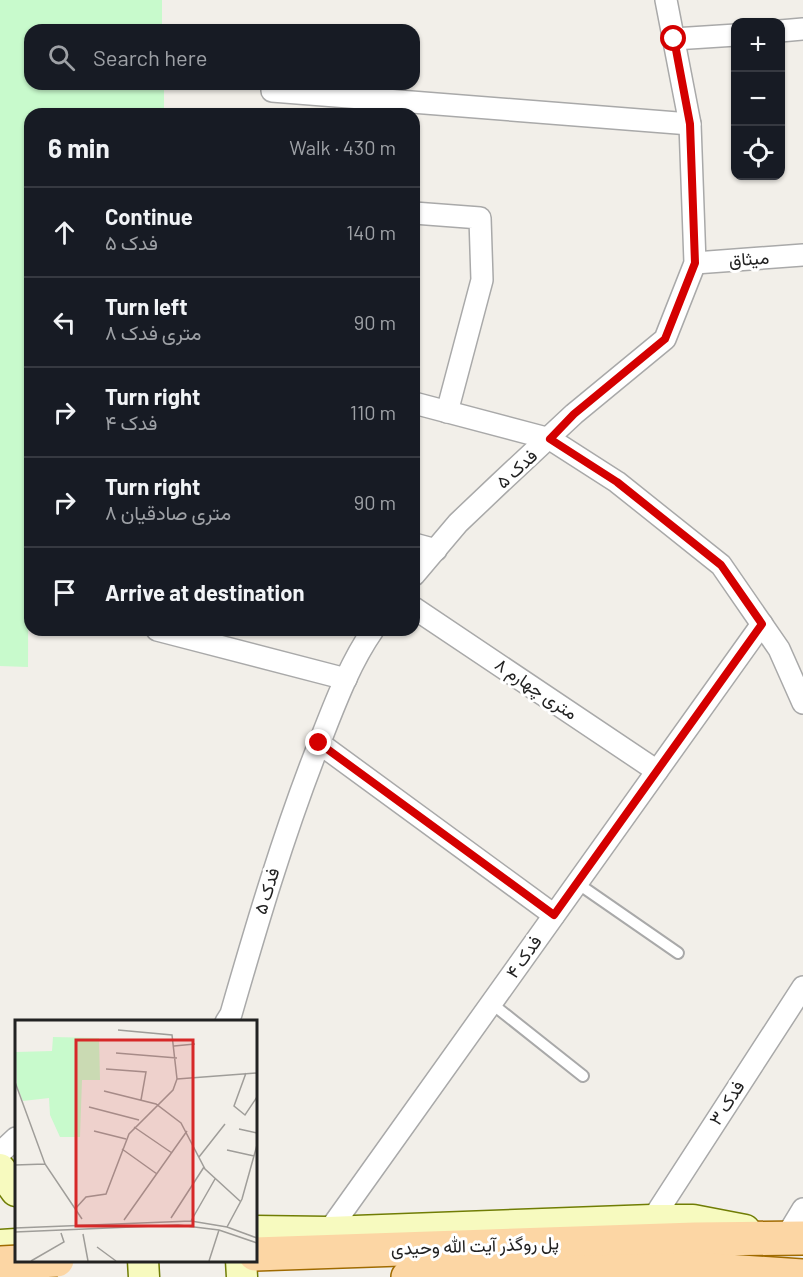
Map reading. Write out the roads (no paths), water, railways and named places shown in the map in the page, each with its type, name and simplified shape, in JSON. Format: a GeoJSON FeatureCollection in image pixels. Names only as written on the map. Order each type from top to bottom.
{"type":"FeatureCollection","features":[{"type":"Feature","properties":{"kind":"main road"},"geometry":{"type":"LineString","coordinates":[[0,1169],[15,1190]]}},
{"type":"Feature","properties":{"kind":"main road"},"geometry":{"type":"LineString","coordinates":[[256,1238],[328,1232],[693,1220],[795,1238]]}},
{"type":"Feature","properties":{"kind":"main road","name":"پل روگذر آیت الله وحیدی"},"geometry":{"type":"LineString","coordinates":[[256,1238],[696,1254]]}},
{"type":"Feature","properties":{"kind":"main road"},"geometry":{"type":"LineString","coordinates":[[696,1254],[795,1238]]}},
{"type":"Feature","properties":{"kind":"main road"},"geometry":{"type":"LineString","coordinates":[[0,1245],[15,1244]]}},
{"type":"Feature","properties":{"kind":"main road"},"geometry":{"type":"LineString","coordinates":[[696,1254],[784,1275]]}},
{"type":"Feature","properties":{"kind":"main road","name":"پل روگذر آیت الله وحیدی"},"geometry":{"type":"LineString","coordinates":[[408,1277],[696,1254]]}},
{"type":"Feature","properties":{"kind":"main road"},"geometry":{"type":"LineString","coordinates":[[16,1277],[18,1262]]}},
{"type":"Feature","properties":{"kind":"main road"},"geometry":{"type":"LineString","coordinates":[[0,1263],[19,1262]]}},
{"type":"Feature","properties":{"kind":"main road"},"geometry":{"type":"LineString","coordinates":[[143,1262],[144,1277]]}},
{"type":"Feature","properties":{"kind":"main road"},"geometry":{"type":"LineString","coordinates":[[241,1262],[242,1277]]}},
{"type":"Feature","properties":{"kind":"street","name":"فدک ۵"},"geometry":{"type":"LineString","coordinates":[[420,568],[458,523],[574,414],[665,339],[695,263],[690,124],[666,0]]}},
{"type":"Feature","properties":{"kind":"street"},"geometry":{"type":"LineString","coordinates":[[785,31],[803,29]]}},
{"type":"Feature","properties":{"kind":"street"},"geometry":{"type":"LineString","coordinates":[[674,39],[731,35]]}},
{"type":"Feature","properties":{"kind":"street"},"geometry":{"type":"LineString","coordinates":[[272,91],[690,124]]}},
{"type":"Feature","properties":{"kind":"street"},"geometry":{"type":"LineString","coordinates":[[420,213],[480,218],[482,280],[447,412]]}},
{"type":"Feature","properties":{"kind":"street","name":"میثاق"},"geometry":{"type":"LineString","coordinates":[[695,263],[803,255]]}},
{"type":"Feature","properties":{"kind":"street"},"geometry":{"type":"LineString","coordinates":[[420,405],[550,439],[617,482],[721,565],[779,649],[803,703]]}},
{"type":"Feature","properties":{"kind":"street"},"geometry":{"type":"LineString","coordinates":[[420,546],[436,550]]}},
{"type":"Feature","properties":{"kind":"street","name":"۸ متری چهارم"},"geometry":{"type":"LineString","coordinates":[[420,612],[657,771]]}},
{"type":"Feature","properties":{"kind":"street","name":"فدک ۴"},"geometry":{"type":"LineString","coordinates":[[328,1232],[762,624]]}},
{"type":"Feature","properties":{"kind":"street"},"geometry":{"type":"LineString","coordinates":[[180,636],[346,679]]}},
{"type":"Feature","properties":{"kind":"street","name":"فدک ۵"},"geometry":{"type":"LineString","coordinates":[[227,1020],[231,1014],[272,870],[319,743],[346,679],[370,636]]}},
{"type":"Feature","properties":{"kind":"street"},"geometry":{"type":"LineString","coordinates":[[319,743],[554,915]]}},
{"type":"Feature","properties":{"kind":"street","name":"فدک ۳"},"geometry":{"type":"LineString","coordinates":[[652,1220],[803,987]]}},
{"type":"Feature","properties":{"kind":"street"},"geometry":{"type":"LineString","coordinates":[[0,1153],[15,1139]]}},
{"type":"Feature","properties":{"kind":"street"},"geometry":{"type":"LineString","coordinates":[[795,1238],[803,1209]]}},
{"type":"Feature","properties":{"kind":"lane"},"geometry":{"type":"LineString","coordinates":[[577,883],[678,953]]}},
{"type":"Feature","properties":{"kind":"lane"},"geometry":{"type":"LineString","coordinates":[[491,1003],[583,1076]]}}]}
